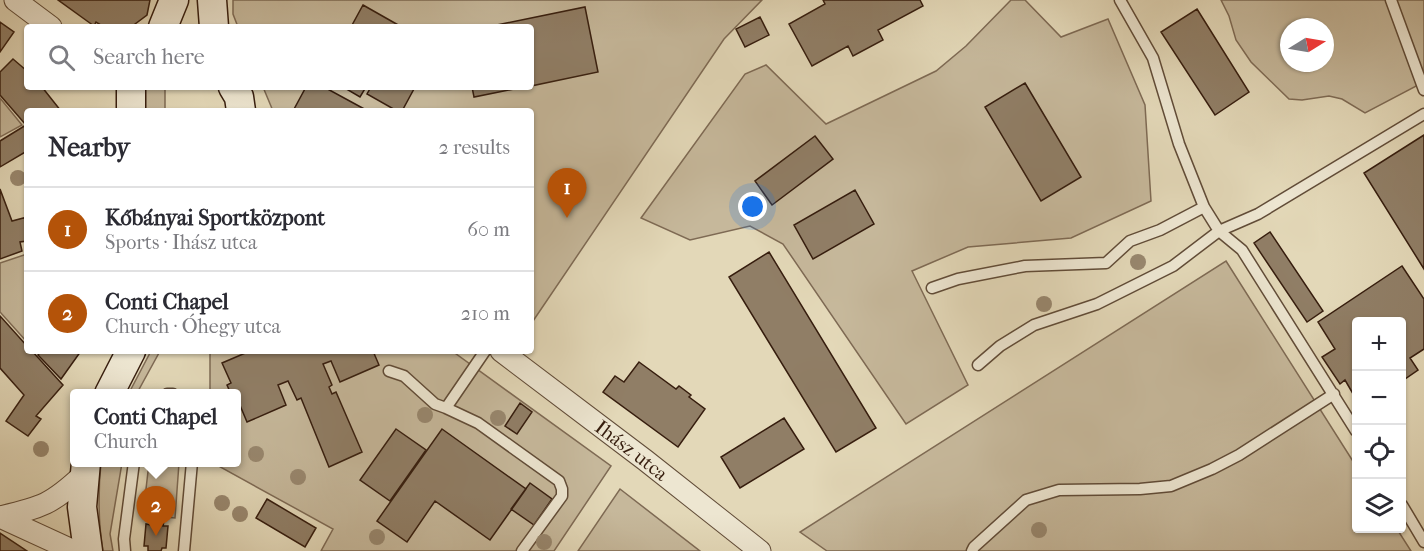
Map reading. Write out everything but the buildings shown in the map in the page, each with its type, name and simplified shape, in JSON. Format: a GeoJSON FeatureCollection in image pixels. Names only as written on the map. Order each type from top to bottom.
{"type":"FeatureCollection","features":[{"type":"Feature","properties":{"kind":"street"},"geometry":{"type":"LineString","coordinates":[[15,0],[47,24]]}},
{"type":"Feature","properties":{"kind":"street"},"geometry":{"type":"LineString","coordinates":[[164,24],[174,0]]}},
{"type":"Feature","properties":{"kind":"street"},"geometry":{"type":"LineString","coordinates":[[212,0],[214,24]]}},
{"type":"Feature","properties":{"kind":"street"},"geometry":{"type":"LineString","coordinates":[[131,90],[131,108]]}},
{"type":"Feature","properties":{"kind":"street"},"geometry":{"type":"LineString","coordinates":[[235,90],[240,108]]}},
{"type":"Feature","properties":{"kind":"street"},"geometry":{"type":"LineString","coordinates":[[111,389],[129,354]]}},
{"type":"Feature","properties":{"kind":"street","name":"Ihász utca"},"geometry":{"type":"LineString","coordinates":[[505,354],[760,551]]}},
{"type":"Feature","properties":{"kind":"street"},"geometry":{"type":"LineString","coordinates":[[74,551],[0,517],[47,504],[61,495],[84,469]]}},
{"type":"Feature","properties":{"kind":"street"},"geometry":{"type":"LineString","coordinates":[[84,469],[82,507],[87,551]]}},
{"type":"Feature","properties":{"kind":"lane"},"geometry":{"type":"LineString","coordinates":[[1120,0],[1153,58],[1179,144],[1204,207],[1219,231],[1242,249],[1352,425]]}},
{"type":"Feature","properties":{"kind":"lane"},"geometry":{"type":"LineString","coordinates":[[1390,0],[1424,90]]}},
{"type":"Feature","properties":{"kind":"lane"},"geometry":{"type":"LineString","coordinates":[[978,365],[1000,346],[1034,325],[1097,304],[1173,266],[1219,231],[1258,214],[1424,114]]}},
{"type":"Feature","properties":{"kind":"lane"},"geometry":{"type":"LineString","coordinates":[[932,288],[958,279],[1025,266],[1106,263],[1130,241],[1160,230],[1204,207]]}},
{"type":"Feature","properties":{"kind":"lane"},"geometry":{"type":"LineString","coordinates":[[446,408],[483,354]]}},
{"type":"Feature","properties":{"kind":"lane"},"geometry":{"type":"LineString","coordinates":[[389,371],[404,376],[435,404],[478,423],[559,481],[562,496],[522,551]]}},
{"type":"Feature","properties":{"kind":"lane"},"geometry":{"type":"LineString","coordinates":[[972,551],[1026,500],[1059,490],[1140,489],[1171,486],[1212,470],[1239,455],[1334,394]]}},
{"type":"Feature","properties":{"kind":"lane"},"geometry":{"type":"LineString","coordinates":[[125,551],[124,539],[133,467]]}},
{"type":"Feature","properties":{"kind":"lane"},"geometry":{"type":"LineString","coordinates":[[184,551],[192,467]]}},
{"type":"Feature","properties":{"kind":"lane"},"geometry":{"type":"LineString","coordinates":[[1406,513],[1424,542]]}},
{"type":"Feature","properties":{"kind":"shaded area"},"geometry":{"type":"Polygon","coordinates":[[[233,0],[762,0],[724,39],[534,320],[534,108],[272,108],[264,90],[534,90],[534,24],[237,24],[233,14],[233,0]]]}},
{"type":"Feature","properties":{"kind":"shaded area"},"geometry":{"type":"Polygon","coordinates":[[[1011,0],[1025,0],[1061,37],[1108,19],[1145,105],[1151,201],[1071,238],[968,247],[912,271],[968,385],[906,424],[783,244],[750,226],[690,240],[641,218],[745,74],[766,65],[826,124],[936,71],[966,46],[1011,0]]]}},
{"type":"Feature","properties":{"kind":"shaded area"},"geometry":{"type":"Polygon","coordinates":[[[1221,0],[1424,0],[1424,82],[1365,113],[1342,99],[1329,96],[1302,100],[1289,99],[1251,62],[1236,40],[1229,16],[1221,0]]]}},
{"type":"Feature","properties":{"kind":"shaded area"},"geometry":{"type":"Polygon","coordinates":[[[143,90],[165,90],[165,108],[145,108],[143,90]]]}},
{"type":"Feature","properties":{"kind":"shaded area"},"geometry":{"type":"Polygon","coordinates":[[[0,98],[22,125],[0,137],[0,98]]]}},
{"type":"Feature","properties":{"kind":"shaded area"},"geometry":{"type":"Polygon","coordinates":[[[24,255],[24,339],[0,312],[0,263],[24,255]]]}},
{"type":"Feature","properties":{"kind":"shaded area"},"geometry":{"type":"Polygon","coordinates":[[[1226,261],[1352,460],[1352,533],[1400,533],[1411,551],[827,551],[800,532],[1226,261]]]}},
{"type":"Feature","properties":{"kind":"shaded area"},"geometry":{"type":"Polygon","coordinates":[[[149,354],[158,354],[139,389],[131,389],[149,354]]]}},
{"type":"Feature","properties":{"kind":"shaded area"},"geometry":{"type":"Polygon","coordinates":[[[210,354],[456,354],[611,466],[554,551],[321,551],[333,529],[220,467],[241,467],[241,389],[210,389],[210,354]]]}},
{"type":"Feature","properties":{"kind":"shaded area"},"geometry":{"type":"Polygon","coordinates":[[[101,467],[121,467],[110,534],[113,551],[103,551],[99,485],[101,467]]]}},
{"type":"Feature","properties":{"kind":"shaded area"},"geometry":{"type":"Polygon","coordinates":[[[149,467],[179,467],[175,518],[143,515],[149,467]]]}},
{"type":"Feature","properties":{"kind":"shaded area"},"geometry":{"type":"Polygon","coordinates":[[[620,489],[700,551],[578,551],[620,489]]]}},
{"type":"Feature","properties":{"kind":"place","name":"Kőbányai Sportközpont"},"geometry":{"type":"Point","coordinates":[567,218]}},
{"type":"Feature","properties":{"kind":"place","name":"Conti Chapel"},"geometry":{"type":"Point","coordinates":[156,536]}}]}
